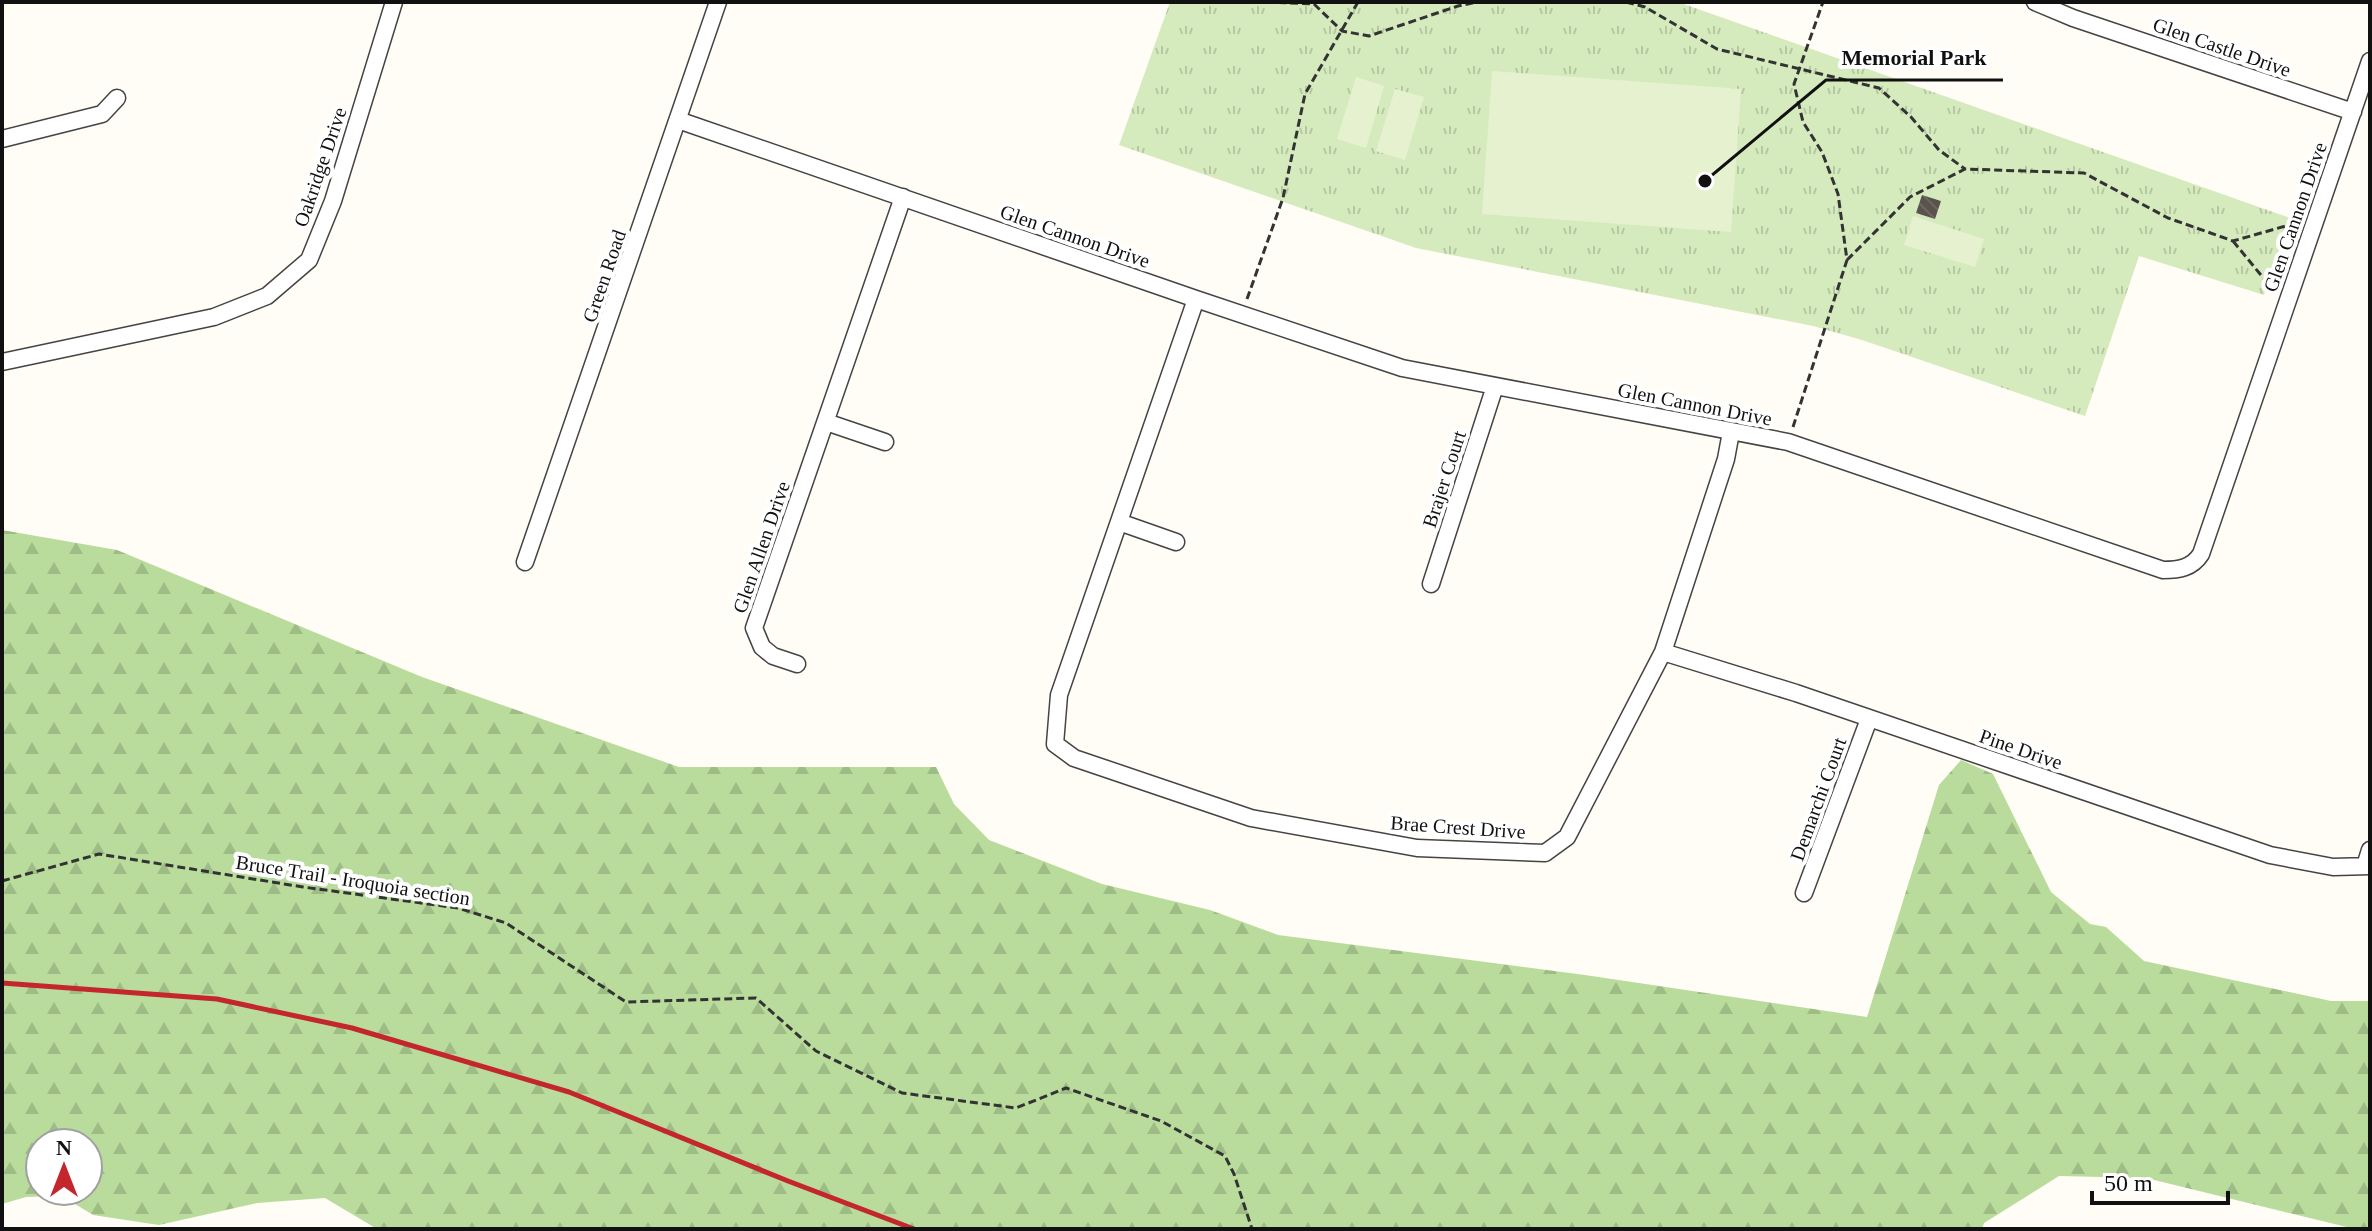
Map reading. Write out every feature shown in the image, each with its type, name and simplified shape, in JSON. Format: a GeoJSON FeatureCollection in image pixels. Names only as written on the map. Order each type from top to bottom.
{"type":"FeatureCollection","features":[{"type":"Feature","properties":{"kind":"street","name":"Oakridge Drive"},"geometry":{"type":"LineString","coordinates":[[2,362],[214,317],[267,296],[309,260],[333,201],[394,2]]}},
{"type":"Feature","properties":{"kind":"street","name":"Green Road"},"geometry":{"type":"LineString","coordinates":[[525,562],[718,2]]}},
{"type":"Feature","properties":{"kind":"street","name":"Glen Castle Drive"},"geometry":{"type":"LineString","coordinates":[[2035,2],[2073,18],[2353,112]]}},
{"type":"Feature","properties":{"kind":"street","name":"Glen Cannon Drive"},"geometry":{"type":"LineString","coordinates":[[678,120],[1402,368],[1788,442],[2163,570],[2179,570],[2196,563],[2201,554],[2370,61]]}},
{"type":"Feature","properties":{"kind":"street"},"geometry":{"type":"LineString","coordinates":[[2,139],[102,114],[117,98]]}},
{"type":"Feature","properties":{"kind":"street","name":"Glen Allen Drive"},"geometry":{"type":"LineString","coordinates":[[797,664],[773,656],[762,647],[754,628],[903,197]]}},
{"type":"Feature","properties":{"kind":"street","name":"Brae Crest Drive"},"geometry":{"type":"LineString","coordinates":[[1196,299],[1059,695],[1055,744],[1074,758],[1251,818],[1417,848],[1545,853],[1567,837],[1663,652],[1726,459],[1731,432]]}},
{"type":"Feature","properties":{"kind":"street","name":"Brajer Court"},"geometry":{"type":"LineString","coordinates":[[1431,584],[1495,386]]}},
{"type":"Feature","properties":{"kind":"street"},"geometry":{"type":"LineString","coordinates":[[826,422],[885,442]]}},
{"type":"Feature","properties":{"kind":"street"},"geometry":{"type":"LineString","coordinates":[[1119,522],[1176,542]]}},
{"type":"Feature","properties":{"kind":"street","name":"Pine Drive"},"geometry":{"type":"LineString","coordinates":[[1663,652],[1796,693],[2270,855],[2333,867],[2368,860]]}},
{"type":"Feature","properties":{"kind":"street","name":"Demarchi Court"},"geometry":{"type":"LineString","coordinates":[[1804,893],[1869,719]]}},
{"type":"Feature","properties":{"kind":"path"},"geometry":{"type":"LineString","coordinates":[[1266,2],[1314,4],[1342,31],[1369,36],[1477,2]]}},
{"type":"Feature","properties":{"kind":"path"},"geometry":{"type":"LineString","coordinates":[[1241,314],[1283,198],[1305,94],[1358,2]]}},
{"type":"Feature","properties":{"kind":"path"},"geometry":{"type":"LineString","coordinates":[[1626,2],[1645,7],[1717,49],[1879,88],[1911,117],[1939,150],[1965,169]]}},
{"type":"Feature","properties":{"kind":"path"},"geometry":{"type":"LineString","coordinates":[[1788,442],[1847,260],[1838,194],[1822,152],[1803,122],[1794,84],[1823,2]]}},
{"type":"Feature","properties":{"kind":"path"},"geometry":{"type":"LineString","coordinates":[[1847,260],[1910,197],[1965,169],[2084,173],[2168,218],[2233,241],[2286,306]]}},
{"type":"Feature","properties":{"kind":"path"},"geometry":{"type":"LineString","coordinates":[[2233,241],[2316,217]]}},
{"type":"Feature","properties":{"kind":"path","name":"Bruce Trail - Iroquoia section"},"geometry":{"type":"LineString","coordinates":[[2,881],[99,854],[458,908],[506,923],[626,1002],[756,998],[816,1051],[902,1093],[1016,1108],[1066,1088],[1161,1121],[1225,1156],[1252,1229]]}},
{"type":"Feature","properties":{"kind":"green space"},"geometry":{"type":"Polygon","coordinates":[[[1170,2],[1678,2],[2290,218],[2264,295],[2139,256],[2085,416],[1813,326],[1416,248],[1119,145],[1170,2]]]}},
{"type":"Feature","properties":{"kind":"green space"},"geometry":{"type":"Polygon","coordinates":[[[1492,71],[1741,89],[1731,232],[1482,214],[1492,71]]]}},
{"type":"Feature","properties":{"kind":"green space"},"geometry":{"type":"Polygon","coordinates":[[[1356,77],[1384,86],[1366,148],[1337,139],[1356,77]]]}},
{"type":"Feature","properties":{"kind":"green space"},"geometry":{"type":"Polygon","coordinates":[[[1395,89],[1424,97],[1405,160],[1376,151],[1395,89]]]}},
{"type":"Feature","properties":{"kind":"green space"},"geometry":{"type":"Polygon","coordinates":[[[1913,216],[1984,239],[1975,267],[1904,245],[1913,216]]]}},
{"type":"Feature","properties":{"kind":"green space"},"geometry":{"type":"Polygon","coordinates":[[[2,530],[117,550],[422,677],[679,767],[936,767],[954,804],[989,840],[1102,884],[1210,910],[1278,935],[1585,975],[1867,1017],[1939,785],[1961,760],[1993,774],[2051,892],[2090,924],[2106,927],[2144,961],[2331,1001],[2370,1001],[2369,1229],[2355,1229],[2146,1178],[2059,1176],[1984,1223],[1982,1229],[377,1229],[325,1198],[257,1203],[159,1225],[93,1215],[80,1207],[104,1207],[104,1127],[24,1127],[24,1198],[2,1204],[2,530]]]}},
{"type":"Feature","properties":{"kind":"building"},"geometry":{"type":"Polygon","coordinates":[[[1922,195],[1941,201],[1935,219],[1916,213],[1922,195]]]}},
{"type":"Feature","properties":{"kind":"railway"},"geometry":{"type":"LineString","coordinates":[[2,983],[217,999],[352,1028],[569,1092],[914,1229]]}},
{"type":"Feature","properties":{"kind":"place","name":"Memorial Park"},"geometry":{"type":"Point","coordinates":[1705,181]}}]}
